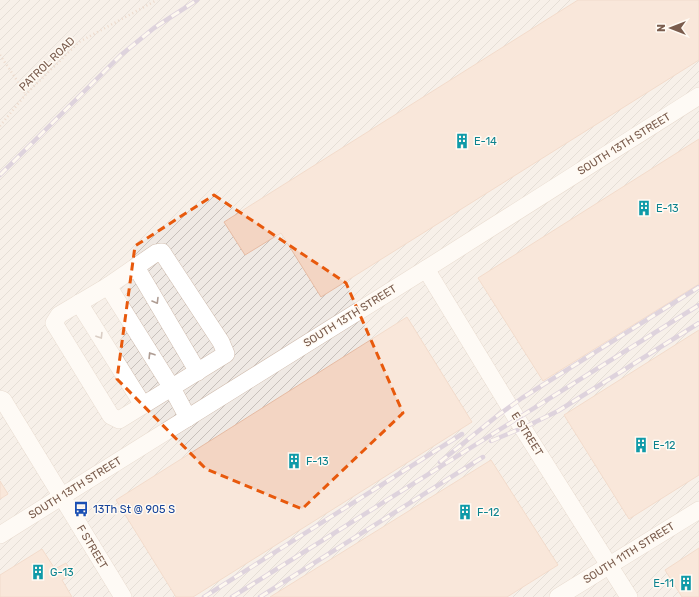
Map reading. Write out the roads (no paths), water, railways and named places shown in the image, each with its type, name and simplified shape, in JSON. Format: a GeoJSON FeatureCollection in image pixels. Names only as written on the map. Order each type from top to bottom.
{"type":"FeatureCollection","features":[{"type":"Feature","properties":{"kind":"lane","name":"SOUTH 13TH STREET"},"geometry":{"type":"LineString","coordinates":[[0,535],[426,269],[699,96]]}},
{"type":"Feature","properties":{"kind":"lane"},"geometry":{"type":"LineString","coordinates":[[162,252],[221,342],[226,354],[119,420],[111,416],[54,323],[59,315],[108,286],[136,267],[156,253],[162,252]]}},
{"type":"Feature","properties":{"kind":"lane"},"geometry":{"type":"LineString","coordinates":[[136,267],[198,372]]}},
{"type":"Feature","properties":{"kind":"lane","name":"E STREET"},"geometry":{"type":"LineString","coordinates":[[426,269],[517,419],[630,597]]}},
{"type":"Feature","properties":{"kind":"lane"},"geometry":{"type":"LineString","coordinates":[[108,286],[172,388],[188,418]]}},
{"type":"Feature","properties":{"kind":"lane"},"geometry":{"type":"LineString","coordinates":[[79,303],[143,406]]}},
{"type":"Feature","properties":{"kind":"lane","name":"F STREET"},"geometry":{"type":"LineString","coordinates":[[0,399],[3,400],[123,597]]}},
{"type":"Feature","properties":{"kind":"lane","name":"SOUTH 11TH STREET"},"geometry":{"type":"LineString","coordinates":[[558,597],[699,510]]}},
{"type":"Feature","properties":{"kind":"railway"},"geometry":{"type":"LineString","coordinates":[[0,175],[121,55],[154,28],[197,0]]}},
{"type":"Feature","properties":{"kind":"railway"},"geometry":{"type":"LineString","coordinates":[[440,462],[522,398],[699,287]]}},
{"type":"Feature","properties":{"kind":"railway"},"geometry":{"type":"LineString","coordinates":[[232,597],[699,305]]}},
{"type":"Feature","properties":{"kind":"railway"},"geometry":{"type":"LineString","coordinates":[[491,441],[558,411],[699,323]]}},
{"type":"Feature","properties":{"kind":"railway"},"geometry":{"type":"LineString","coordinates":[[204,597],[462,434]]}},
{"type":"Feature","properties":{"kind":"railway"},"geometry":{"type":"LineString","coordinates":[[260,597],[483,457]]}},
{"type":"Feature","properties":{"kind":"place","name":"E-14"},"geometry":{"type":"Point","coordinates":[462,141]}},
{"type":"Feature","properties":{"kind":"place","name":"E-13"},"geometry":{"type":"Point","coordinates":[644,208]}},
{"type":"Feature","properties":{"kind":"place","name":"E-12"},"geometry":{"type":"Point","coordinates":[641,445]}},
{"type":"Feature","properties":{"kind":"place","name":"F-13"},"geometry":{"type":"Point","coordinates":[294,461]}},
{"type":"Feature","properties":{"kind":"place","name":"13Th St @ 905 S"},"geometry":{"type":"Point","coordinates":[81,509]}},
{"type":"Feature","properties":{"kind":"place","name":"F-12"},"geometry":{"type":"Point","coordinates":[465,512]}},
{"type":"Feature","properties":{"kind":"place","name":"G-13"},"geometry":{"type":"Point","coordinates":[38,572]}},
{"type":"Feature","properties":{"kind":"place","name":"E-11"},"geometry":{"type":"Point","coordinates":[686,583]}}]}
